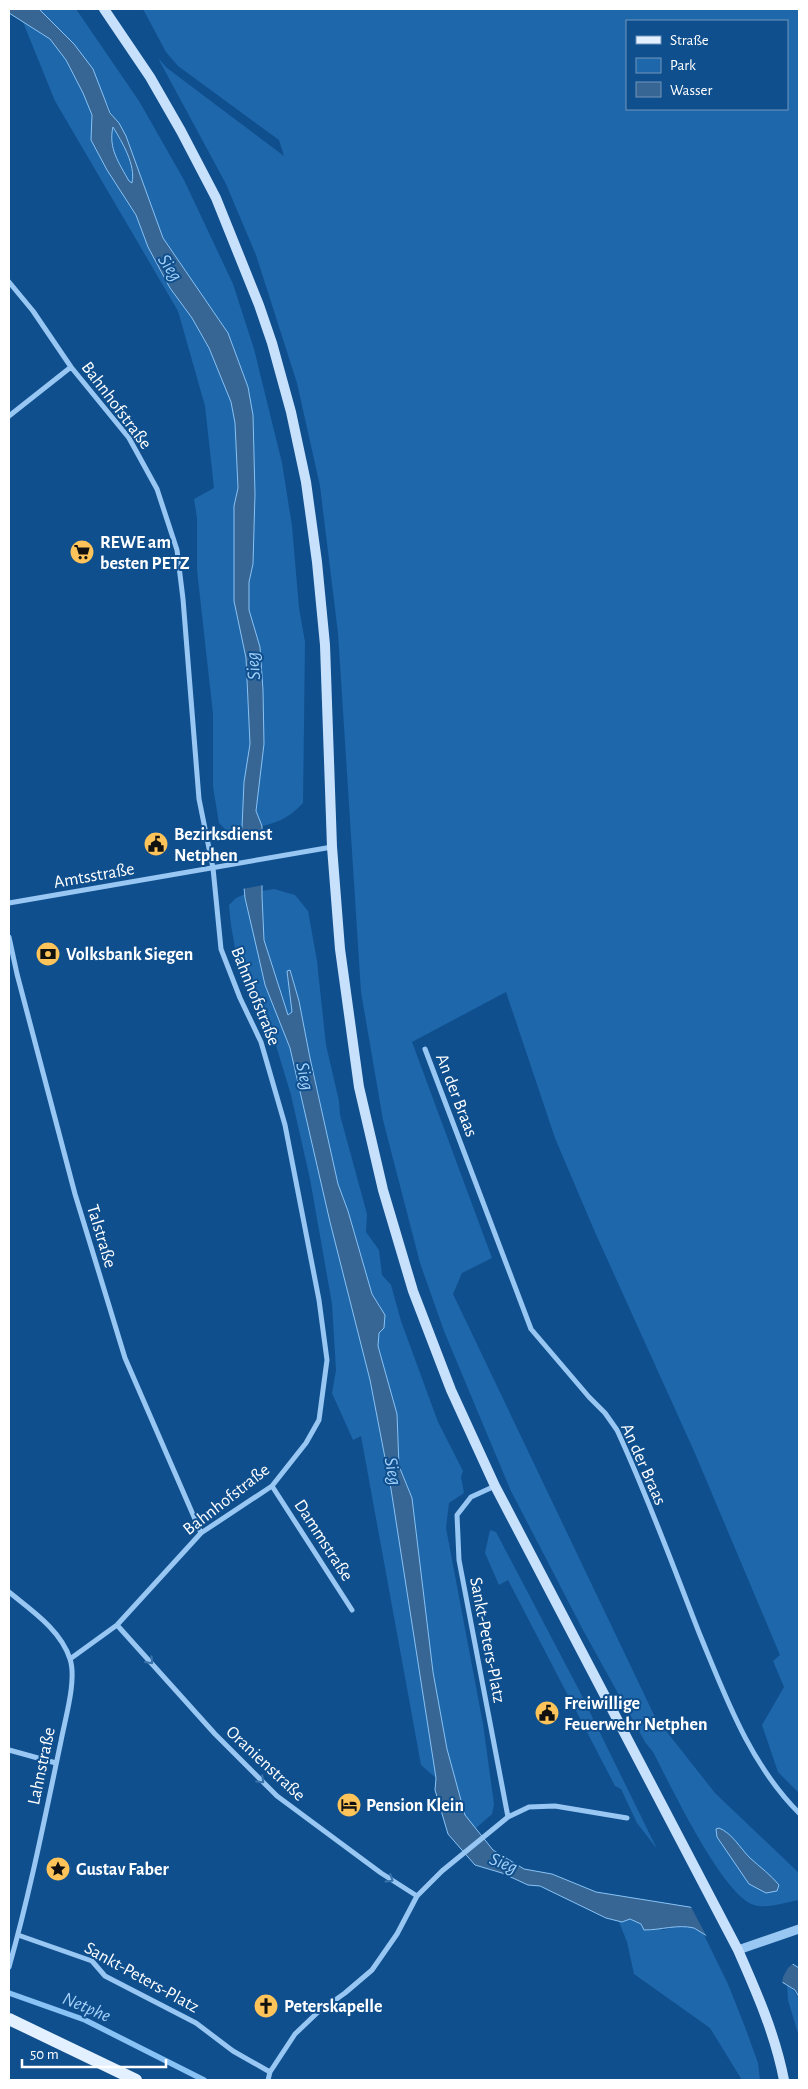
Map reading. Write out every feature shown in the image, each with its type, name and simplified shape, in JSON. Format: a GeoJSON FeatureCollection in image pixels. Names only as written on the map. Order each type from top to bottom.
{"type":"FeatureCollection","features":[{"type":"Feature","properties":{"kind":"main road"},"geometry":{"type":"LineString","coordinates":[[104,9],[150,77],[177,123],[216,198],[260,305],[290,412],[306,482],[317,562],[325,644],[332,848],[340,949],[359,1087],[383,1190],[413,1291],[451,1390],[495,1486],[738,1950],[771,2029],[784,2080]]}},
{"type":"Feature","properties":{"kind":"main road"},"geometry":{"type":"LineString","coordinates":[[9,2019],[136,2080]]}},
{"type":"Feature","properties":{"kind":"street","name":"Bahnhofstraße"},"geometry":{"type":"LineString","coordinates":[[9,282],[33,311],[71,367],[129,438],[157,489],[177,550],[183,598],[199,799],[213,868],[221,949],[240,998],[261,1042],[285,1125],[319,1300],[327,1360],[319,1420],[306,1443],[272,1486],[201,1533],[117,1625],[70,1659]]}},
{"type":"Feature","properties":{"kind":"street"},"geometry":{"type":"LineString","coordinates":[[9,416],[71,367]]}},
{"type":"Feature","properties":{"kind":"street","name":"Amtsstraße"},"geometry":{"type":"LineString","coordinates":[[9,904],[332,848]]}},
{"type":"Feature","properties":{"kind":"street","name":"Talstraße"},"geometry":{"type":"LineString","coordinates":[[9,937],[75,1194],[125,1358],[201,1533]]}},
{"type":"Feature","properties":{"kind":"street","name":"An der Braas"},"geometry":{"type":"LineString","coordinates":[[425,1049],[531,1329],[605,1413],[617,1430],[726,1698],[748,1743],[768,1776],[799,1813]]}},
{"type":"Feature","properties":{"kind":"street","name":"Dammstraße"},"geometry":{"type":"LineString","coordinates":[[272,1486],[352,1610]]}},
{"type":"Feature","properties":{"kind":"street","name":"Sankt-Peters-Platz"},"geometry":{"type":"LineString","coordinates":[[495,1486],[471,1498],[458,1515],[458,1542],[459,1560],[508,1817]]}},
{"type":"Feature","properties":{"kind":"street","name":"Lahnstraße"},"geometry":{"type":"LineString","coordinates":[[9,1592],[48,1626],[61,1642],[70,1659],[72,1676],[56,1763],[18,1935],[9,1967]]}},
{"type":"Feature","properties":{"kind":"street","name":"Oranienstraße"},"geometry":{"type":"LineString","coordinates":[[117,1625],[215,1734],[277,1796],[381,1873],[417,1896]]}},
{"type":"Feature","properties":{"kind":"street"},"geometry":{"type":"LineString","coordinates":[[9,1750],[56,1763]]}},
{"type":"Feature","properties":{"kind":"street","name":"Sankt-Peters-Platz"},"geometry":{"type":"LineString","coordinates":[[18,1935],[92,1961],[104,1976],[196,2022],[270,2078],[300,2029],[317,2013],[372,1970],[397,1934],[417,1896],[442,1871],[508,1817],[529,1807],[555,1806],[627,1818]]}},
{"type":"Feature","properties":{"kind":"street"},"geometry":{"type":"LineString","coordinates":[[738,1950],[799,1929]]}},
{"type":"Feature","properties":{"kind":"green space"},"geometry":{"type":"Polygon","coordinates":[[[39,9],[76,9],[139,101],[184,180],[233,284],[254,349],[282,463],[292,526],[299,608],[305,642],[303,803],[290,815],[262,826],[256,811],[264,744],[263,690],[260,647],[249,610],[249,582],[253,564],[255,494],[253,415],[248,387],[228,333],[163,238],[126,136],[74,44],[39,9]]]}},
{"type":"Feature","properties":{"kind":"green space"},"geometry":{"type":"Polygon","coordinates":[[[143,9],[799,9],[799,1793],[778,1772],[762,1725],[784,1687],[773,1661],[780,1655],[694,1451],[594,1230],[555,1138],[506,992],[412,1042],[492,1258],[462,1273],[453,1294],[655,1717],[715,1793],[799,1873],[799,1900],[771,1906],[754,1905],[741,1897],[712,1861],[653,1752],[645,1742],[583,1630],[510,1489],[444,1331],[420,1263],[383,1120],[361,992],[338,633],[320,486],[297,383],[256,255],[226,184],[158,58],[167,68],[284,156],[279,140],[178,66],[166,52],[143,9]]]}},
{"type":"Feature","properties":{"kind":"green space"},"geometry":{"type":"Polygon","coordinates":[[[23,22],[50,39],[66,60],[92,115],[91,140],[107,170],[136,215],[148,247],[170,288],[192,318],[209,348],[231,402],[235,423],[238,488],[234,506],[234,601],[246,658],[250,744],[244,782],[242,827],[239,835],[228,832],[219,823],[213,787],[213,714],[197,570],[197,518],[194,499],[214,488],[205,406],[178,311],[55,101],[23,22]]]}},
{"type":"Feature","properties":{"kind":"green space"},"geometry":{"type":"Polygon","coordinates":[[[112,126],[130,160],[132,183],[129,181],[115,155],[112,142],[112,126]]]}},
{"type":"Feature","properties":{"kind":"green space"},"geometry":{"type":"Polygon","coordinates":[[[274,889],[295,895],[308,911],[317,961],[326,1045],[339,1101],[340,1115],[367,1214],[366,1232],[379,1250],[382,1275],[391,1285],[401,1321],[438,1422],[463,1471],[461,1477],[464,1493],[449,1503],[446,1528],[483,1724],[494,1804],[492,1814],[475,1829],[465,1815],[447,1749],[433,1672],[412,1498],[399,1466],[397,1416],[378,1346],[380,1306],[372,1294],[348,1211],[338,1184],[299,1001],[290,970],[287,971],[292,1012],[288,1015],[264,940],[262,891],[274,889]]]}},
{"type":"Feature","properties":{"kind":"green space"},"geometry":{"type":"Polygon","coordinates":[[[245,894],[265,985],[290,1048],[330,1222],[370,1380],[391,1489],[436,1778],[421,1765],[361,1436],[353,1440],[332,1393],[336,1370],[332,1304],[310,1179],[291,1095],[274,1039],[255,1002],[236,954],[229,905],[236,898],[245,894]]]}},
{"type":"Feature","properties":{"kind":"green space"},"geometry":{"type":"Polygon","coordinates":[[[490,1530],[496,1532],[579,1690],[657,1849],[637,1823],[621,1789],[615,1786],[508,1580],[499,1585],[485,1553],[490,1530]]]}},
{"type":"Feature","properties":{"kind":"green space"},"geometry":{"type":"Polygon","coordinates":[[[630,1918],[663,1930],[681,1925],[694,1928],[703,1933],[728,1984],[745,2027],[758,2063],[760,2080],[742,2080],[710,2028],[634,1974],[627,1942],[619,1922],[630,1918]]]}},
{"type":"Feature","properties":{"kind":"green space"},"geometry":{"type":"Polygon","coordinates":[[[787,1985],[793,1989],[799,2001],[799,2037],[788,2000],[787,1985]]]}},
{"type":"Feature","properties":{"kind":"water","name":"Sieg"},"geometry":{"type":"Polygon","coordinates":[[[9,9],[39,9],[74,44],[93,69],[110,113],[119,123],[126,136],[163,238],[228,333],[248,387],[253,415],[255,494],[253,564],[249,582],[249,610],[260,647],[263,690],[264,744],[256,811],[262,826],[264,940],[288,1015],[292,1012],[287,971],[290,970],[299,1001],[338,1184],[348,1211],[372,1294],[385,1315],[384,1328],[379,1333],[378,1346],[397,1414],[399,1466],[412,1498],[433,1672],[447,1749],[465,1815],[493,1850],[524,1869],[552,1874],[596,1892],[708,1910],[799,1968],[799,1997],[795,1990],[694,1928],[644,1930],[641,1924],[630,1919],[622,1922],[606,1918],[540,1886],[528,1885],[502,1873],[475,1865],[448,1834],[435,1790],[436,1778],[391,1489],[370,1380],[330,1222],[290,1048],[265,985],[245,898],[239,835],[242,827],[244,782],[250,744],[246,658],[234,601],[234,506],[238,488],[235,423],[231,402],[209,348],[192,318],[170,288],[148,247],[136,215],[107,170],[91,140],[92,115],[66,60],[50,39],[9,13],[9,9]],[[113,127],[112,142],[115,155],[129,181],[132,183],[133,176],[130,161],[113,127]]]}},
{"type":"Feature","properties":{"kind":"water"},"geometry":{"type":"Polygon","coordinates":[[[719,1828],[732,1837],[750,1858],[776,1881],[779,1885],[777,1891],[766,1893],[749,1884],[717,1837],[716,1829],[719,1828]]]}},
{"type":"Feature","properties":{"kind":"pier"},"geometry":{"type":"Polygon","coordinates":[[[264,832],[264,885],[242,889],[237,842],[264,832]]]}},
{"type":"Feature","properties":{"kind":"pier"},"geometry":{"type":"Polygon","coordinates":[[[690,1905],[709,1908],[795,1962],[788,1968],[783,1977],[782,1985],[708,1939],[690,1905]]]}},
{"type":"Feature","properties":{"kind":"waterway","name":"Netphe"},"geometry":{"type":"LineString","coordinates":[[9,1993],[85,2020],[204,2080]]}},
{"type":"Feature","properties":{"kind":"place","name":"REWE am besten PETZ"},"geometry":{"type":"Point","coordinates":[82,552]}},
{"type":"Feature","properties":{"kind":"place","name":"Bezirksdienst Netphen"},"geometry":{"type":"Point","coordinates":[156,844]}},
{"type":"Feature","properties":{"kind":"place","name":"Volksbank Siegen"},"geometry":{"type":"Point","coordinates":[48,954]}},
{"type":"Feature","properties":{"kind":"place","name":"Freiwillige Feuerwehr Netphen"},"geometry":{"type":"Point","coordinates":[547,1713]}},
{"type":"Feature","properties":{"kind":"place","name":"Pension Klein"},"geometry":{"type":"Point","coordinates":[349,1805]}},
{"type":"Feature","properties":{"kind":"place","name":"Gustav Faber"},"geometry":{"type":"Point","coordinates":[58,1869]}},
{"type":"Feature","properties":{"kind":"place","name":"Peterskapelle"},"geometry":{"type":"Point","coordinates":[266,2006]}}]}
